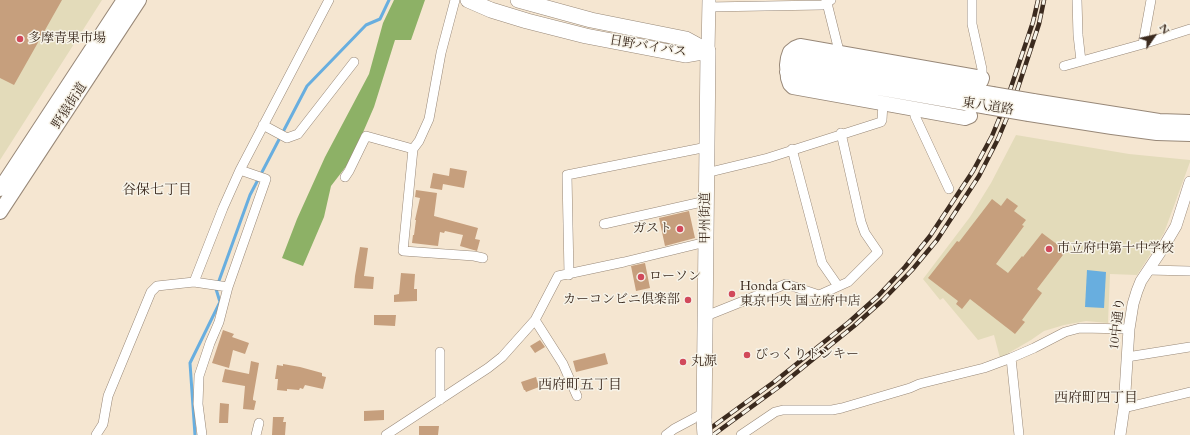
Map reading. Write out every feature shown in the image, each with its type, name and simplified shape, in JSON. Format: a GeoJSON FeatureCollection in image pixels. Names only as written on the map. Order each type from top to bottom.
{"type":"FeatureCollection","features":[{"type":"Feature","properties":{"kind":"highway","name":"日野バイパス"},"geometry":{"type":"LineString","coordinates":[[468,0],[491,10],[592,38],[685,55],[708,51]]}},
{"type":"Feature","properties":{"kind":"highway","name":"日野バイパス"},"geometry":{"type":"LineString","coordinates":[[518,0],[591,20],[686,39],[708,51]]}},
{"type":"Feature","properties":{"kind":"highway","name":"甲州街道"},"geometry":{"type":"LineString","coordinates":[[704,423],[708,51]]}},
{"type":"Feature","properties":{"kind":"main road","name":"野猿街道"},"geometry":{"type":"LineString","coordinates":[[0,189],[124,0]]}},
{"type":"Feature","properties":{"kind":"main road","name":"野猿街道"},"geometry":{"type":"LineString","coordinates":[[0,212],[139,0]]}},
{"type":"Feature","properties":{"kind":"main road","name":"甲州街道"},"geometry":{"type":"LineString","coordinates":[[708,3],[708,51]]}},
{"type":"Feature","properties":{"kind":"main road"},"geometry":{"type":"LineString","coordinates":[[970,116],[965,118],[793,87],[790,84],[788,65],[790,52],[794,48],[800,46],[982,79]]}},
{"type":"Feature","properties":{"kind":"main road","name":"東八道路"},"geometry":{"type":"LineString","coordinates":[[788,65],[1031,107],[1159,121],[1190,122]]}},
{"type":"Feature","properties":{"kind":"main road","name":"東八道路"},"geometry":{"type":"LineString","coordinates":[[1031,107],[1120,128],[1157,133],[1190,134]]}},
{"type":"Feature","properties":{"kind":"street"},"geometry":{"type":"LineString","coordinates":[[194,282],[223,208],[240,170],[329,0]]}},
{"type":"Feature","properties":{"kind":"street"},"geometry":{"type":"LineString","coordinates":[[455,0],[441,53],[429,119],[419,141],[413,149],[403,252],[474,256],[484,258]]}},
{"type":"Feature","properties":{"kind":"street"},"geometry":{"type":"LineString","coordinates":[[972,0],[972,24],[982,69],[982,79]]}},
{"type":"Feature","properties":{"kind":"street"},"geometry":{"type":"LineString","coordinates":[[1077,0],[1078,36],[1081,61]]}},
{"type":"Feature","properties":{"kind":"street"},"geometry":{"type":"LineString","coordinates":[[1143,44],[1151,0]]}},
{"type":"Feature","properties":{"kind":"street"},"geometry":{"type":"LineString","coordinates":[[708,3],[822,6],[829,1],[838,53]]}},
{"type":"Feature","properties":{"kind":"street"},"geometry":{"type":"LineString","coordinates":[[1064,66],[1190,29]]}},
{"type":"Feature","properties":{"kind":"street"},"geometry":{"type":"LineString","coordinates":[[263,125],[287,138],[298,134],[354,62]]}},
{"type":"Feature","properties":{"kind":"street"},"geometry":{"type":"LineString","coordinates":[[706,174],[768,158],[792,149],[880,122],[882,120],[883,103]]}},
{"type":"Feature","properties":{"kind":"street"},"geometry":{"type":"LineString","coordinates":[[916,109],[915,116],[949,188]]}},
{"type":"Feature","properties":{"kind":"street"},"geometry":{"type":"LineString","coordinates":[[706,316],[786,284],[819,295],[848,282],[878,252],[865,233],[861,222],[841,134]]}},
{"type":"Feature","properties":{"kind":"street"},"geometry":{"type":"LineString","coordinates":[[345,177],[366,136],[413,149]]}},
{"type":"Feature","properties":{"kind":"street"},"geometry":{"type":"LineString","coordinates":[[569,275],[567,175],[707,147]]}},
{"type":"Feature","properties":{"kind":"street"},"geometry":{"type":"LineString","coordinates":[[792,149],[822,263],[838,286]]}},
{"type":"Feature","properties":{"kind":"street"},"geometry":{"type":"LineString","coordinates":[[202,435],[198,404],[199,376],[219,322],[225,287],[266,180],[240,170]]}},
{"type":"Feature","properties":{"kind":"street","name":"10中通り"},"geometry":{"type":"LineString","coordinates":[[1120,435],[1124,408],[1129,329],[1136,291],[1176,226],[1190,182]]}},
{"type":"Feature","properties":{"kind":"street"},"geometry":{"type":"LineString","coordinates":[[604,224],[706,201]]}},
{"type":"Feature","properties":{"kind":"street"},"geometry":{"type":"LineString","coordinates":[[386,435],[488,368],[502,357],[535,320],[558,276],[569,275],[706,242]]}},
{"type":"Feature","properties":{"kind":"street"},"geometry":{"type":"LineString","coordinates":[[1148,270],[1190,271]]}},
{"type":"Feature","properties":{"kind":"street"},"geometry":{"type":"LineString","coordinates":[[96,435],[103,424],[108,396],[150,292],[157,286],[194,282],[225,287]]}},
{"type":"Feature","properties":{"kind":"street"},"geometry":{"type":"LineString","coordinates":[[535,320],[563,364],[577,396]]}},
{"type":"Feature","properties":{"kind":"street"},"geometry":{"type":"LineString","coordinates":[[741,435],[775,412],[783,410],[832,410],[842,408],[919,384],[984,368],[1034,348],[1065,332],[1080,328],[1129,329]]}},
{"type":"Feature","properties":{"kind":"street"},"geometry":{"type":"LineString","coordinates":[[1127,357],[1190,347]]}},
{"type":"Feature","properties":{"kind":"street"},"geometry":{"type":"LineString","coordinates":[[440,352],[440,400]]}},
{"type":"Feature","properties":{"kind":"street"},"geometry":{"type":"LineString","coordinates":[[1011,358],[1019,435]]}},
{"type":"Feature","properties":{"kind":"street"},"geometry":{"type":"LineString","coordinates":[[1124,408],[1190,392]]}},
{"type":"Feature","properties":{"kind":"street"},"geometry":{"type":"LineString","coordinates":[[256,435],[258,423]]}},
{"type":"Feature","properties":{"kind":"street"},"geometry":{"type":"LineString","coordinates":[[666,435],[674,429],[704,423]]}},
{"type":"Feature","properties":{"kind":"shaded area"},"geometry":{"type":"Polygon","coordinates":[[[0,0],[102,0],[0,160],[0,0]]]}},
{"type":"Feature","properties":{"kind":"shaded area","name":"市立府中第十中学校"},"geometry":{"type":"Polygon","coordinates":[[[1016,135],[1129,154],[1190,160],[1190,162],[1164,233],[1137,275],[1110,274],[1108,323],[1086,321],[1064,325],[1044,331],[1000,358],[994,335],[978,340],[943,298],[940,300],[923,279],[970,217],[991,183],[1016,135]]]}},
{"type":"Feature","properties":{"kind":"green space"},"geometry":{"type":"Polygon","coordinates":[[[394,0],[425,0],[411,40],[395,40],[374,107],[351,160],[331,186],[324,217],[303,266],[282,258],[297,219],[325,157],[369,74],[383,23],[394,0]]]}},
{"type":"Feature","properties":{"kind":"water"},"geometry":{"type":"Polygon","coordinates":[[[1087,270],[1106,272],[1104,308],[1085,307],[1087,270]]]}},
{"type":"Feature","properties":{"kind":"building","name":"多摩青果市場"},"geometry":{"type":"Polygon","coordinates":[[[0,0],[62,0],[14,85],[0,78],[0,0]]]}},
{"type":"Feature","properties":{"kind":"building"},"geometry":{"type":"Polygon","coordinates":[[[450,168],[467,171],[464,188],[443,184],[442,190],[430,188],[433,173],[449,176],[450,168]]]}},
{"type":"Feature","properties":{"kind":"building"},"geometry":{"type":"Polygon","coordinates":[[[416,190],[437,193],[434,216],[478,228],[475,239],[480,240],[477,251],[460,246],[463,235],[445,231],[444,233],[440,232],[438,246],[412,243],[420,198],[415,197],[416,190]]]}},
{"type":"Feature","properties":{"kind":"building"},"geometry":{"type":"Polygon","coordinates":[[[1007,198],[1018,206],[1014,211],[1026,220],[1022,225],[1024,226],[996,264],[1008,273],[1042,233],[1066,251],[1037,289],[1042,293],[1022,320],[1025,322],[1015,334],[970,299],[962,309],[956,304],[958,301],[928,278],[957,241],[959,242],[992,199],[1001,206],[1007,198]]]}},
{"type":"Feature","properties":{"kind":"building"},"geometry":{"type":"Polygon","coordinates":[[[689,211],[695,238],[665,246],[659,218],[689,211]]]}},
{"type":"Feature","properties":{"kind":"building"},"geometry":{"type":"Polygon","coordinates":[[[360,247],[368,248],[364,276],[374,277],[373,289],[354,288],[360,247]]]}},
{"type":"Feature","properties":{"kind":"building"},"geometry":{"type":"Polygon","coordinates":[[[645,263],[650,288],[636,291],[631,266],[645,263]]]}},
{"type":"Feature","properties":{"kind":"building"},"geometry":{"type":"Polygon","coordinates":[[[401,273],[415,274],[414,289],[417,289],[417,301],[394,302],[394,295],[399,294],[401,273]]]}},
{"type":"Feature","properties":{"kind":"building"},"geometry":{"type":"Polygon","coordinates":[[[374,315],[396,315],[395,326],[374,325],[374,315]]]}},
{"type":"Feature","properties":{"kind":"building"},"geometry":{"type":"Polygon","coordinates":[[[223,330],[234,334],[232,337],[249,343],[245,354],[233,350],[229,368],[212,363],[223,330]]]}},
{"type":"Feature","properties":{"kind":"building"},"geometry":{"type":"Polygon","coordinates":[[[540,340],[545,347],[535,353],[530,346],[540,340]]]}},
{"type":"Feature","properties":{"kind":"building"},"geometry":{"type":"Polygon","coordinates":[[[605,353],[608,364],[576,372],[573,361],[605,353]]]}},
{"type":"Feature","properties":{"kind":"building"},"geometry":{"type":"Polygon","coordinates":[[[251,361],[259,363],[253,398],[253,400],[256,401],[254,410],[243,409],[245,386],[222,382],[225,369],[249,374],[251,361]]]}},
{"type":"Feature","properties":{"kind":"building"},"geometry":{"type":"Polygon","coordinates":[[[283,364],[322,373],[322,376],[326,377],[323,389],[305,385],[303,389],[300,388],[299,390],[277,390],[278,379],[275,379],[277,365],[283,366],[283,364]]]}},
{"type":"Feature","properties":{"kind":"building"},"geometry":{"type":"Polygon","coordinates":[[[536,377],[539,387],[526,392],[521,382],[536,377]]]}},
{"type":"Feature","properties":{"kind":"building"},"geometry":{"type":"Polygon","coordinates":[[[220,403],[229,404],[228,423],[219,423],[220,403]]]}},
{"type":"Feature","properties":{"kind":"building"},"geometry":{"type":"Polygon","coordinates":[[[384,410],[384,420],[364,421],[364,411],[384,410]]]}},
{"type":"Feature","properties":{"kind":"building"},"geometry":{"type":"Polygon","coordinates":[[[273,417],[284,417],[283,422],[286,422],[285,435],[272,435],[273,417]]]}},
{"type":"Feature","properties":{"kind":"building"},"geometry":{"type":"Polygon","coordinates":[[[419,426],[439,426],[438,435],[419,435],[419,426]]]}},
{"type":"Feature","properties":{"kind":"waterway"},"geometry":{"type":"LineString","coordinates":[[195,435],[190,363],[220,302],[216,289],[250,195],[307,86],[366,25],[380,19],[389,0]]}},
{"type":"Feature","properties":{"kind":"railway"},"geometry":{"type":"LineString","coordinates":[[701,435],[774,382],[849,322],[878,296],[905,267],[930,236],[973,171],[992,136],[1006,102],[1033,22],[1038,0]]}},
{"type":"Feature","properties":{"kind":"railway"},"geometry":{"type":"LineString","coordinates":[[713,435],[780,386],[854,326],[883,300],[912,270],[937,240],[979,176],[998,139],[1013,103],[1039,24],[1044,0]]}},
{"type":"Feature","properties":{"kind":"place","name":"多摩青果市場"},"geometry":{"type":"Point","coordinates":[20,39]}},
{"type":"Feature","properties":{"kind":"place","name":"ガスト"},"geometry":{"type":"Point","coordinates":[680,229]}},
{"type":"Feature","properties":{"kind":"place","name":"市立府中第十中学校"},"geometry":{"type":"Point","coordinates":[1049,249]}},
{"type":"Feature","properties":{"kind":"place","name":"ローソン"},"geometry":{"type":"Point","coordinates":[641,277]}},
{"type":"Feature","properties":{"kind":"place","name":"Honda Cars 東京中央 国立府中店"},"geometry":{"type":"Point","coordinates":[732,294]}},
{"type":"Feature","properties":{"kind":"place","name":"カーコンビニ倶楽部"},"geometry":{"type":"Point","coordinates":[688,300]}},
{"type":"Feature","properties":{"kind":"place","name":"びっくりドンキー"},"geometry":{"type":"Point","coordinates":[747,355]}},
{"type":"Feature","properties":{"kind":"place","name":"丸源"},"geometry":{"type":"Point","coordinates":[683,362]}},
{"type":"Feature","properties":{"kind":"district","name":"谷保七丁目"},"geometry":{"type":"Point","coordinates":[157,191]}},
{"type":"Feature","properties":{"kind":"district","name":"西府町五丁目"},"geometry":{"type":"Point","coordinates":[580,386]}},
{"type":"Feature","properties":{"kind":"district","name":"西府町四丁目"},"geometry":{"type":"Point","coordinates":[1096,399]}}]}
